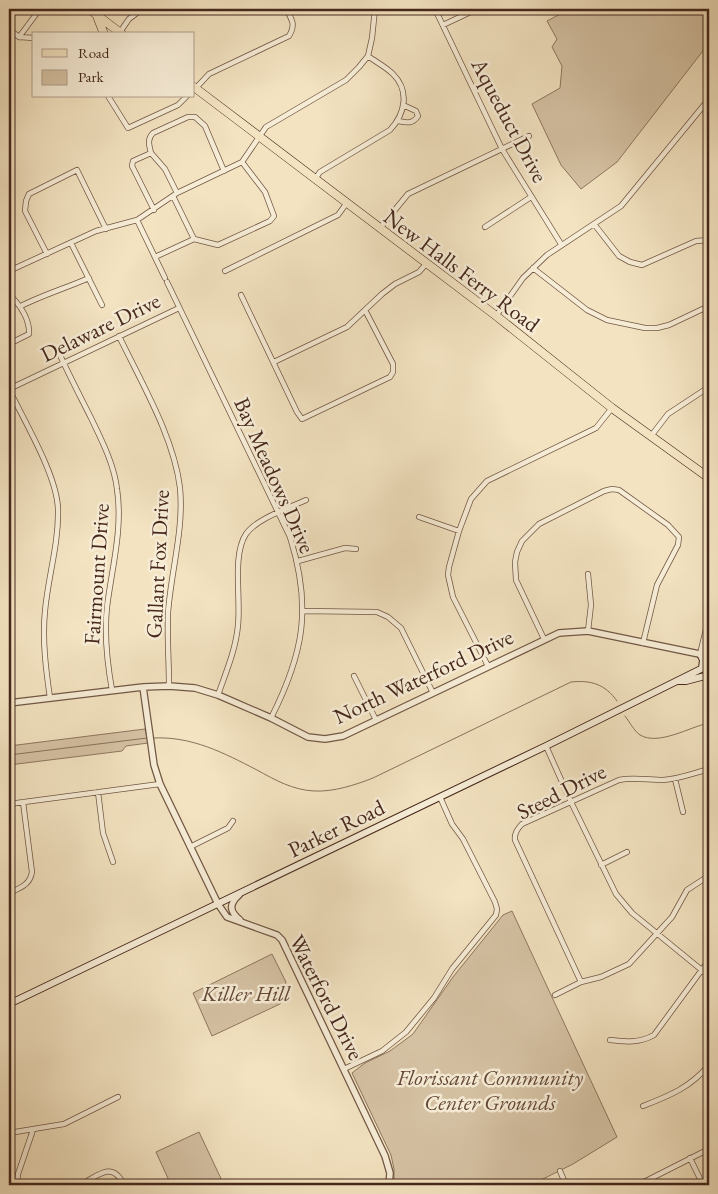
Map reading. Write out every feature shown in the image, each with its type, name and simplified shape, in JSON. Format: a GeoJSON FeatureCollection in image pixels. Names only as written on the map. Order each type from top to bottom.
{"type":"FeatureCollection","features":[{"type":"Feature","properties":{"kind":"main road"},"geometry":{"type":"LineString","coordinates":[[89,9],[120,32]]}},
{"type":"Feature","properties":{"kind":"main road"},"geometry":{"type":"LineString","coordinates":[[96,14],[103,32]]}},
{"type":"Feature","properties":{"kind":"main road","name":"New Halls Ferry Road"},"geometry":{"type":"LineString","coordinates":[[195,90],[496,316],[612,408],[709,478]]}},
{"type":"Feature","properties":{"kind":"main road"},"geometry":{"type":"LineString","coordinates":[[700,654],[703,660],[702,668]]}},
{"type":"Feature","properties":{"kind":"main road","name":"Parker Road"},"geometry":{"type":"LineString","coordinates":[[9,1004],[546,746],[709,665]]}},
{"type":"Feature","properties":{"kind":"main road","name":"Parker Road"},"geometry":{"type":"LineString","coordinates":[[677,681],[709,676]]}},
{"type":"Feature","properties":{"kind":"street"},"geometry":{"type":"LineString","coordinates":[[19,37],[40,9]]}},
{"type":"Feature","properties":{"kind":"street"},"geometry":{"type":"LineString","coordinates":[[122,32],[129,18],[142,9]]}},
{"type":"Feature","properties":{"kind":"street"},"geometry":{"type":"LineString","coordinates":[[195,88],[209,74],[289,36],[293,29],[293,23],[286,9]]}},
{"type":"Feature","properties":{"kind":"street"},"geometry":{"type":"LineString","coordinates":[[9,271],[96,231],[137,220],[175,195],[242,162],[266,127],[346,80],[368,56],[375,9]]}},
{"type":"Feature","properties":{"kind":"street","name":"Aqueduct Drive"},"geometry":{"type":"LineString","coordinates":[[435,9],[502,149],[561,244]]}},
{"type":"Feature","properties":{"kind":"street"},"geometry":{"type":"LineString","coordinates":[[443,25],[477,9]]}},
{"type":"Feature","properties":{"kind":"street"},"geometry":{"type":"LineString","coordinates":[[9,30],[19,37],[32,38]]}},
{"type":"Feature","properties":{"kind":"street"},"geometry":{"type":"LineString","coordinates":[[314,180],[320,172],[390,130],[398,120],[403,105],[401,87],[392,72],[368,56]]}},
{"type":"Feature","properties":{"kind":"street"},"geometry":{"type":"LineString","coordinates":[[109,98],[128,128],[178,105],[186,98]]}},
{"type":"Feature","properties":{"kind":"street"},"geometry":{"type":"LineString","coordinates":[[496,316],[514,290],[533,268],[561,244],[621,206],[709,99]]}},
{"type":"Feature","properties":{"kind":"street"},"geometry":{"type":"LineString","coordinates":[[398,120],[411,122],[415,121],[418,116],[416,111],[403,105]]}},
{"type":"Feature","properties":{"kind":"street"},"geometry":{"type":"LineString","coordinates":[[194,239],[165,169],[151,152],[148,142],[150,137],[153,133],[188,117],[195,117],[205,126],[224,172]]}},
{"type":"Feature","properties":{"kind":"street"},"geometry":{"type":"LineString","coordinates":[[379,229],[408,194],[529,136]]}},
{"type":"Feature","properties":{"kind":"street"},"geometry":{"type":"LineString","coordinates":[[151,152],[133,161],[132,166],[154,210]]}},
{"type":"Feature","properties":{"kind":"street"},"geometry":{"type":"LineString","coordinates":[[155,257],[194,239],[218,245],[270,221],[274,216],[265,192],[242,162]]}},
{"type":"Feature","properties":{"kind":"street"},"geometry":{"type":"LineString","coordinates":[[47,254],[25,211],[26,202],[29,194],[77,170],[106,229]]}},
{"type":"Feature","properties":{"kind":"street"},"geometry":{"type":"LineString","coordinates":[[484,227],[531,197]]}},
{"type":"Feature","properties":{"kind":"street"},"geometry":{"type":"LineString","coordinates":[[225,270],[338,216],[346,204]]}},
{"type":"Feature","properties":{"kind":"street","name":"Bay Meadows Drive"},"geometry":{"type":"LineString","coordinates":[[137,220],[279,513],[298,561],[304,610],[302,631],[293,672],[271,718]]}},
{"type":"Feature","properties":{"kind":"street"},"geometry":{"type":"LineString","coordinates":[[594,224],[619,256],[630,262],[642,265],[696,241],[709,240]]}},
{"type":"Feature","properties":{"kind":"street"},"geometry":{"type":"LineString","coordinates":[[71,243],[102,305]]}},
{"type":"Feature","properties":{"kind":"street"},"geometry":{"type":"LineString","coordinates":[[274,362],[347,327],[382,294],[395,284],[418,272],[426,264]]}},
{"type":"Feature","properties":{"kind":"street"},"geometry":{"type":"LineString","coordinates":[[533,268],[587,310],[607,320],[645,328],[657,328],[669,325],[709,306]]}},
{"type":"Feature","properties":{"kind":"street"},"geometry":{"type":"LineString","coordinates":[[21,306],[48,293],[55,293],[89,278]]}},
{"type":"Feature","properties":{"kind":"street"},"geometry":{"type":"LineString","coordinates":[[9,294],[21,306],[29,328],[29,334],[9,344]]}},
{"type":"Feature","properties":{"kind":"street"},"geometry":{"type":"LineString","coordinates":[[241,295],[302,419],[390,377],[393,372],[393,364],[365,310]]}},
{"type":"Feature","properties":{"kind":"street","name":"Delaware Drive"},"geometry":{"type":"LineString","coordinates":[[9,389],[178,308]]}},
{"type":"Feature","properties":{"kind":"street","name":"Gallant Fox Drive"},"geometry":{"type":"LineString","coordinates":[[119,336],[164,430],[174,460],[180,487],[181,518],[168,614],[169,686]]}},
{"type":"Feature","properties":{"kind":"street","name":"Fairmount Drive"},"geometry":{"type":"LineString","coordinates":[[59,353],[102,443],[111,464],[117,488],[119,514],[117,543],[107,608],[106,638],[112,690]]}},
{"type":"Feature","properties":{"kind":"street"},"geometry":{"type":"LineString","coordinates":[[652,436],[668,414],[709,387]]}},
{"type":"Feature","properties":{"kind":"street"},"geometry":{"type":"LineString","coordinates":[[9,389],[48,471],[55,490],[58,508],[57,530],[44,613],[45,656],[50,698]]}},
{"type":"Feature","properties":{"kind":"street"},"geometry":{"type":"LineString","coordinates":[[488,666],[453,597],[450,585],[449,567],[471,499],[487,481],[596,428],[612,408]]}},
{"type":"Feature","properties":{"kind":"street"},"geometry":{"type":"LineString","coordinates":[[544,639],[516,580],[515,562],[522,541],[539,524],[604,491],[612,489],[618,490],[668,525],[676,532],[680,541],[657,585],[643,643]]}},
{"type":"Feature","properties":{"kind":"street"},"geometry":{"type":"LineString","coordinates":[[218,695],[234,649],[238,626],[238,557],[240,544],[255,525],[306,500]]}},
{"type":"Feature","properties":{"kind":"street"},"geometry":{"type":"LineString","coordinates":[[419,516],[460,531]]}},
{"type":"Feature","properties":{"kind":"street"},"geometry":{"type":"LineString","coordinates":[[298,561],[345,548],[356,549]]}},
{"type":"Feature","properties":{"kind":"street"},"geometry":{"type":"LineString","coordinates":[[588,574],[591,605],[588,631]]}},
{"type":"Feature","properties":{"kind":"street"},"geometry":{"type":"LineString","coordinates":[[304,610],[377,612],[388,617],[401,628],[433,693]]}},
{"type":"Feature","properties":{"kind":"street"},"geometry":{"type":"LineString","coordinates":[[700,654],[709,617]]}},
{"type":"Feature","properties":{"kind":"street","name":"North Waterford Drive"},"geometry":{"type":"LineString","coordinates":[[9,703],[143,687],[195,688],[218,695],[271,718],[308,737],[325,740],[343,736],[559,633],[588,631],[709,656]]}},
{"type":"Feature","properties":{"kind":"street"},"geometry":{"type":"LineString","coordinates":[[354,676],[376,720]]}},
{"type":"Feature","properties":{"kind":"street","name":"Waterford Drive"},"geometry":{"type":"LineString","coordinates":[[143,687],[154,766],[160,784],[218,904],[227,917],[277,935],[282,940],[385,1156],[390,1173],[389,1185]]}},
{"type":"Feature","properties":{"kind":"street"},"geometry":{"type":"LineString","coordinates":[[546,746],[616,894],[632,913],[709,976]]}},
{"type":"Feature","properties":{"kind":"street","name":"Steed Drive"},"geometry":{"type":"LineString","coordinates":[[581,982],[515,840],[516,833],[522,824],[619,780],[629,778],[650,780],[675,779],[709,769]]}},
{"type":"Feature","properties":{"kind":"street"},"geometry":{"type":"LineString","coordinates":[[675,779],[683,812]]}},
{"type":"Feature","properties":{"kind":"street"},"geometry":{"type":"LineString","coordinates":[[9,804],[160,784]]}},
{"type":"Feature","properties":{"kind":"street"},"geometry":{"type":"LineString","coordinates":[[98,792],[103,833],[113,862]]}},
{"type":"Feature","properties":{"kind":"street"},"geometry":{"type":"LineString","coordinates":[[344,1069],[382,1051],[406,1032],[434,998],[452,968],[496,915],[495,902],[463,839],[452,824],[440,797]]}},
{"type":"Feature","properties":{"kind":"street"},"geometry":{"type":"LineString","coordinates":[[9,893],[27,884],[31,879],[32,872],[23,802]]}},
{"type":"Feature","properties":{"kind":"street"},"geometry":{"type":"LineString","coordinates":[[190,847],[228,828],[233,821]]}},
{"type":"Feature","properties":{"kind":"street"},"geometry":{"type":"LineString","coordinates":[[601,865],[627,852]]}},
{"type":"Feature","properties":{"kind":"street"},"geometry":{"type":"LineString","coordinates":[[555,995],[581,982],[601,977],[629,964],[672,917],[687,890],[707,877]]}},
{"type":"Feature","properties":{"kind":"street"},"geometry":{"type":"LineString","coordinates":[[242,892],[235,898],[231,908],[233,914],[243,922]]}},
{"type":"Feature","properties":{"kind":"street"},"geometry":{"type":"LineString","coordinates":[[610,1040],[641,1041],[654,1035],[709,960]]}},
{"type":"Feature","properties":{"kind":"street"},"geometry":{"type":"LineString","coordinates":[[643,1106],[675,1094],[692,1083],[709,1067]]}},
{"type":"Feature","properties":{"kind":"street"},"geometry":{"type":"LineString","coordinates":[[9,1132],[64,1124],[118,1097]]}},
{"type":"Feature","properties":{"kind":"street"},"geometry":{"type":"LineString","coordinates":[[17,1185],[18,1174],[33,1130]]}},
{"type":"Feature","properties":{"kind":"street"},"geometry":{"type":"LineString","coordinates":[[631,1185],[635,1182],[639,1184],[709,1149]]}},
{"type":"Feature","properties":{"kind":"street"},"geometry":{"type":"LineString","coordinates":[[690,1158],[703,1185]]}},
{"type":"Feature","properties":{"kind":"street"},"geometry":{"type":"LineString","coordinates":[[80,1185],[105,1171],[112,1171],[120,1176],[124,1185]]}},
{"type":"Feature","properties":{"kind":"street"},"geometry":{"type":"LineString","coordinates":[[560,1171],[566,1185]]}},
{"type":"Feature","properties":{"kind":"green space"},"geometry":{"type":"Polygon","coordinates":[[[570,9],[709,9],[709,43],[617,162],[581,189],[561,165],[532,104],[560,88],[562,66],[552,47],[557,39],[547,21],[570,9]]]}},
{"type":"Feature","properties":{"kind":"green space"},"geometry":{"type":"Polygon","coordinates":[[[145,729],[148,743],[126,746],[122,751],[9,765],[9,746],[145,729]]]}},
{"type":"Feature","properties":{"kind":"green space","name":"Florissant Community Center Grounds"},"geometry":{"type":"Polygon","coordinates":[[[512,911],[617,1137],[573,1164],[531,1185],[394,1185],[394,1169],[391,1155],[352,1073],[365,1063],[390,1051],[413,1034],[453,977],[503,915],[512,911]]]}},
{"type":"Feature","properties":{"kind":"green space","name":"Killer Hill"},"geometry":{"type":"Polygon","coordinates":[[[272,954],[286,982],[280,1004],[212,1036],[193,993],[272,954]]]}},
{"type":"Feature","properties":{"kind":"green space"},"geometry":{"type":"Polygon","coordinates":[[[199,1132],[224,1185],[171,1185],[156,1152],[199,1132]]]}},
{"type":"Feature","properties":{"kind":"waterway"},"geometry":{"type":"LineString","coordinates":[[153,738],[181,740],[207,747],[284,784],[299,789],[322,791],[344,788],[373,778],[571,682],[597,684],[608,691],[617,701]]}},
{"type":"Feature","properties":{"kind":"waterway"},"geometry":{"type":"LineString","coordinates":[[625,716],[640,735],[648,738],[674,735],[709,723]]}},
{"type":"Feature","properties":{"kind":"waterway"},"geometry":{"type":"LineString","coordinates":[[9,755],[147,738]]}}]}
